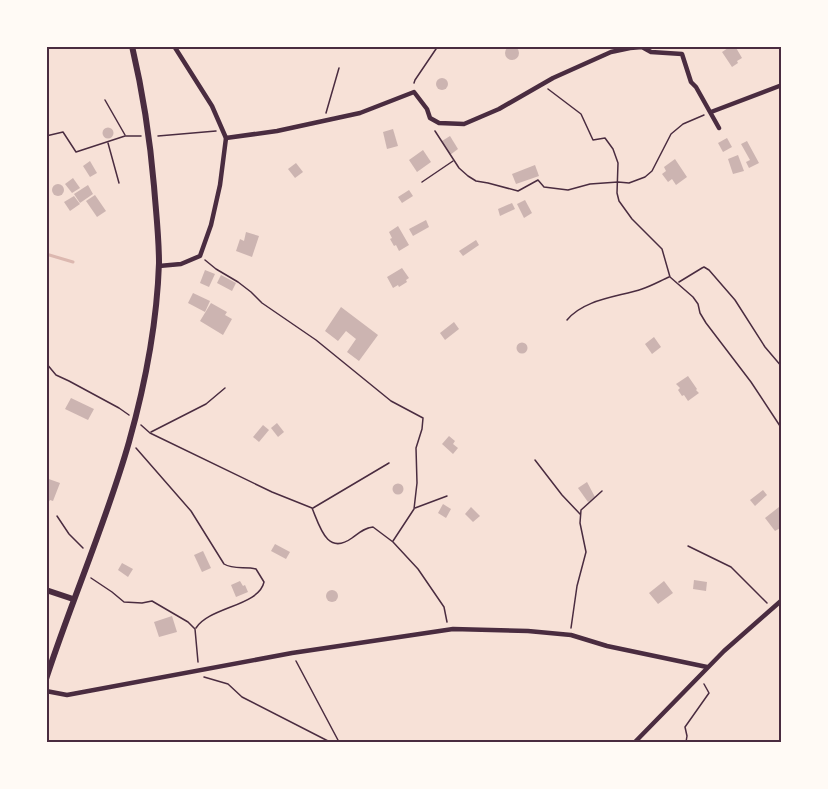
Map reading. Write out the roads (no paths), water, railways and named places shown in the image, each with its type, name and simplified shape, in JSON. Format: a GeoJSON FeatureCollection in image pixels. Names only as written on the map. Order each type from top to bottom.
{"type":"FeatureCollection","features":[{"type":"Feature","properties":{"kind":"street"},"geometry":{"type":"LineString","coordinates":[[46,679],[73,599],[91,556],[129,440],[147,367],[153,328],[159,266],[159,235],[149,136],[142,88],[132,46]]}},
{"type":"Feature","properties":{"kind":"street"},"geometry":{"type":"LineString","coordinates":[[159,266],[181,264],[200,256],[211,225],[220,185],[226,138],[212,106],[174,46]]}},
{"type":"Feature","properties":{"kind":"street"},"geometry":{"type":"LineString","coordinates":[[226,138],[276,131],[360,113],[414,92],[427,109],[430,118],[439,123],[464,124],[499,109],[602,55],[620,49],[642,47],[651,52],[681,53],[690,82],[696,87],[719,128]]}},
{"type":"Feature","properties":{"kind":"street"},"geometry":{"type":"LineString","coordinates":[[711,112],[782,85]]}},
{"type":"Feature","properties":{"kind":"street"},"geometry":{"type":"LineString","coordinates":[[46,590],[73,599]]}},
{"type":"Feature","properties":{"kind":"street"},"geometry":{"type":"LineString","coordinates":[[635,742],[741,634],[782,600]]}},
{"type":"Feature","properties":{"kind":"street"},"geometry":{"type":"LineString","coordinates":[[46,691],[66,695],[292,653],[449,629],[528,631],[571,635],[607,646],[707,667]]}},
{"type":"Feature","properties":{"kind":"waterway"},"geometry":{"type":"LineString","coordinates":[[46,254],[73,262]]}}]}
